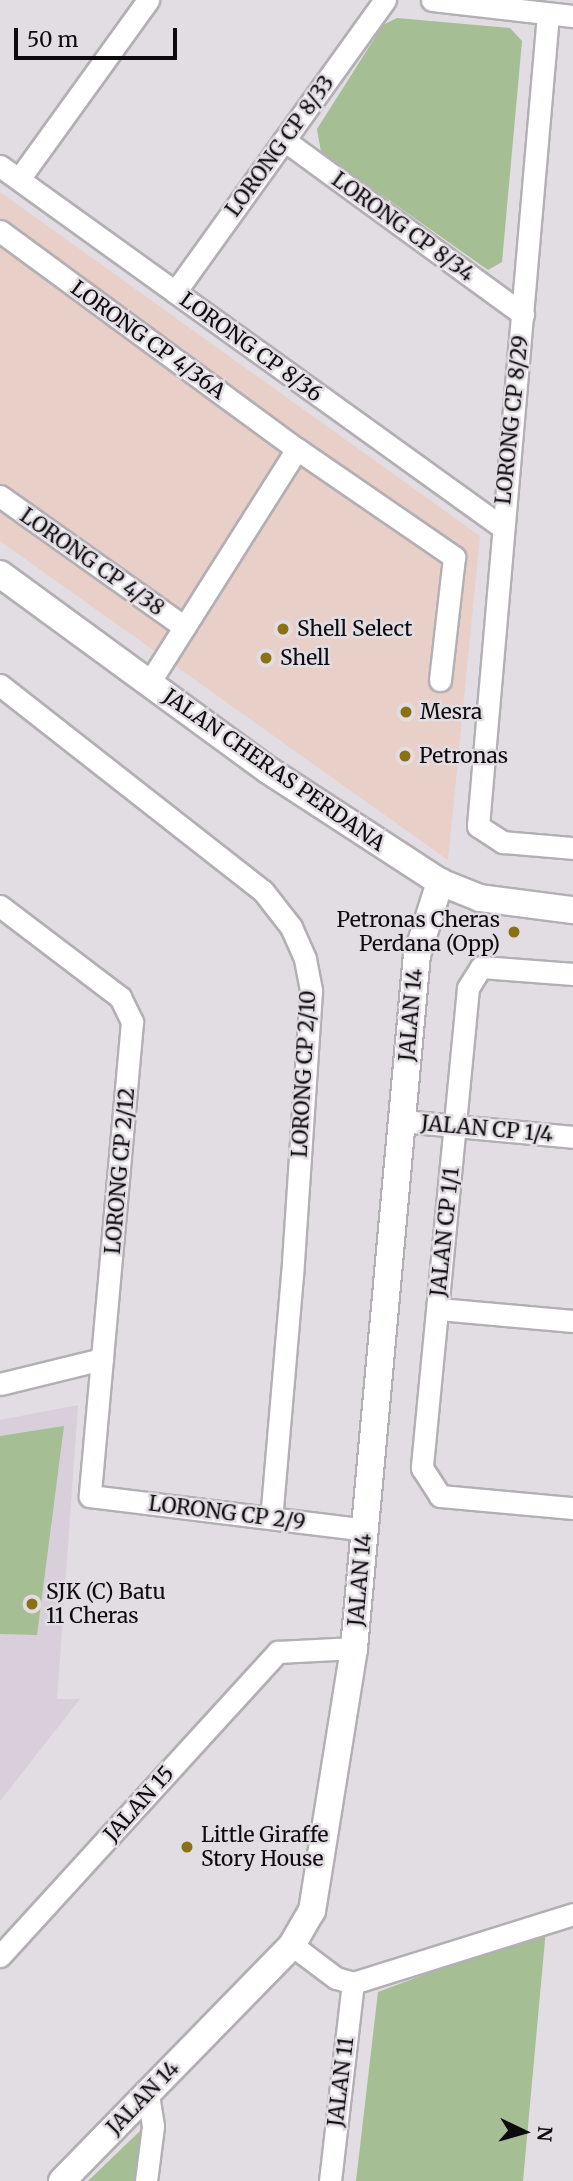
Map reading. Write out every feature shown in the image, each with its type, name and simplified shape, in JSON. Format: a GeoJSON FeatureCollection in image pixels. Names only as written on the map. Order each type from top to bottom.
{"type":"FeatureCollection","features":[{"type":"Feature","properties":{"kind":"street"},"geometry":{"type":"LineString","coordinates":[[19,179],[148,0]]}},
{"type":"Feature","properties":{"kind":"street","name":"LORONG CP 8/33"},"geometry":{"type":"LineString","coordinates":[[175,292],[385,0]]}},
{"type":"Feature","properties":{"kind":"street"},"geometry":{"type":"LineString","coordinates":[[432,0],[573,16]]}},
{"type":"Feature","properties":{"kind":"street","name":"LORONG CP 8/29"},"geometry":{"type":"LineString","coordinates":[[548,13],[478,826],[503,842],[573,848]]}},
{"type":"Feature","properties":{"kind":"street","name":"LORONG CP 8/34"},"geometry":{"type":"LineString","coordinates":[[284,140],[523,314]]}},
{"type":"Feature","properties":{"kind":"street","name":"LORONG CP 8/36"},"geometry":{"type":"LineString","coordinates":[[0,166],[502,527]]}},
{"type":"Feature","properties":{"kind":"street","name":"LORONG CP 4/36A"},"geometry":{"type":"LineString","coordinates":[[0,231],[297,449],[454,557],[440,680]]}},
{"type":"Feature","properties":{"kind":"street"},"geometry":{"type":"LineString","coordinates":[[149,683],[297,449]]}},
{"type":"Feature","properties":{"kind":"street","name":"LORONG CP 4/38"},"geometry":{"type":"LineString","coordinates":[[0,496],[184,627]]}},
{"type":"Feature","properties":{"kind":"street","name":"JALAN CHERAS PERDANA"},"geometry":{"type":"LineString","coordinates":[[0,574],[268,770],[440,882],[480,898],[573,910]]}},
{"type":"Feature","properties":{"kind":"street","name":"LORONG CP 2/10"},"geometry":{"type":"LineString","coordinates":[[0,685],[263,891],[291,928],[305,958],[311,991],[292,1275],[271,1518]]}},
{"type":"Feature","properties":{"kind":"street","name":"JALAN 14"},"geometry":{"type":"LineString","coordinates":[[62,2181],[292,1945],[312,1911],[354,1648],[417,955],[440,882]]}},
{"type":"Feature","properties":{"kind":"street","name":"LORONG CP 2/12"},"geometry":{"type":"LineString","coordinates":[[0,906],[120,997],[132,1022],[90,1496]]}},
{"type":"Feature","properties":{"kind":"street","name":"JALAN CP 1/1"},"geometry":{"type":"LineString","coordinates":[[573,974],[481,967],[468,988],[422,1468],[440,1496],[573,1508]]}},
{"type":"Feature","properties":{"kind":"street","name":"JALAN CP 1/4"},"geometry":{"type":"LineString","coordinates":[[402,1121],[573,1137]]}},
{"type":"Feature","properties":{"kind":"street"},"geometry":{"type":"LineString","coordinates":[[438,1309],[573,1321]]}},
{"type":"Feature","properties":{"kind":"street"},"geometry":{"type":"LineString","coordinates":[[0,1384],[102,1359]]}},
{"type":"Feature","properties":{"kind":"street","name":"LORONG CP 2/9"},"geometry":{"type":"LineString","coordinates":[[90,1496],[365,1530]]}},
{"type":"Feature","properties":{"kind":"street","name":"JALAN 15"},"geometry":{"type":"LineString","coordinates":[[0,1956],[278,1652],[354,1648]]}},
{"type":"Feature","properties":{"kind":"street"},"geometry":{"type":"LineString","coordinates":[[292,1945],[336,1978],[353,1983],[573,1914]]}},
{"type":"Feature","properties":{"kind":"street","name":"JALAN 11"},"geometry":{"type":"LineString","coordinates":[[330,2181],[353,1983]]}},
{"type":"Feature","properties":{"kind":"street"},"geometry":{"type":"LineString","coordinates":[[146,2181],[153,2126],[148,2093]]}},
{"type":"Feature","properties":{"kind":"shaded area"},"geometry":{"type":"Polygon","coordinates":[[[0,192],[480,536],[448,860],[0,541],[0,192]]]}},
{"type":"Feature","properties":{"kind":"shaded area","name":"SJK (C) Batu 11 Cheras"},"geometry":{"type":"Polygon","coordinates":[[[78,1405],[57,1699],[80,1699],[0,1801],[0,1420],[78,1405]]]}},
{"type":"Feature","properties":{"kind":"green space"},"geometry":{"type":"Polygon","coordinates":[[[397,18],[510,28],[522,41],[502,262],[488,270],[321,152],[317,129],[383,25],[397,18]]]}},
{"type":"Feature","properties":{"kind":"green space"},"geometry":{"type":"Polygon","coordinates":[[[64,1426],[37,1635],[0,1634],[0,1436],[64,1426]]]}},
{"type":"Feature","properties":{"kind":"green space"},"geometry":{"type":"Polygon","coordinates":[[[546,1929],[523,2181],[356,2181],[378,1992],[546,1929]]]}},
{"type":"Feature","properties":{"kind":"green space"},"geometry":{"type":"Polygon","coordinates":[[[141,2130],[135,2181],[88,2181],[141,2130]]]}},
{"type":"Feature","properties":{"kind":"place","name":"Shell Select"},"geometry":{"type":"Point","coordinates":[283,629]}},
{"type":"Feature","properties":{"kind":"place","name":"Shell"},"geometry":{"type":"Point","coordinates":[266,658]}},
{"type":"Feature","properties":{"kind":"place","name":"Mesra"},"geometry":{"type":"Point","coordinates":[406,712]}},
{"type":"Feature","properties":{"kind":"place","name":"Petronas"},"geometry":{"type":"Point","coordinates":[405,756]}},
{"type":"Feature","properties":{"kind":"place","name":"Petronas Cheras Perdana (Opp)"},"geometry":{"type":"Point","coordinates":[514,932]}},
{"type":"Feature","properties":{"kind":"place","name":"SJK (C) Batu 11 Cheras"},"geometry":{"type":"Point","coordinates":[32,1604]}},
{"type":"Feature","properties":{"kind":"place","name":"Little Giraffe Story House"},"geometry":{"type":"Point","coordinates":[187,1847]}}]}
